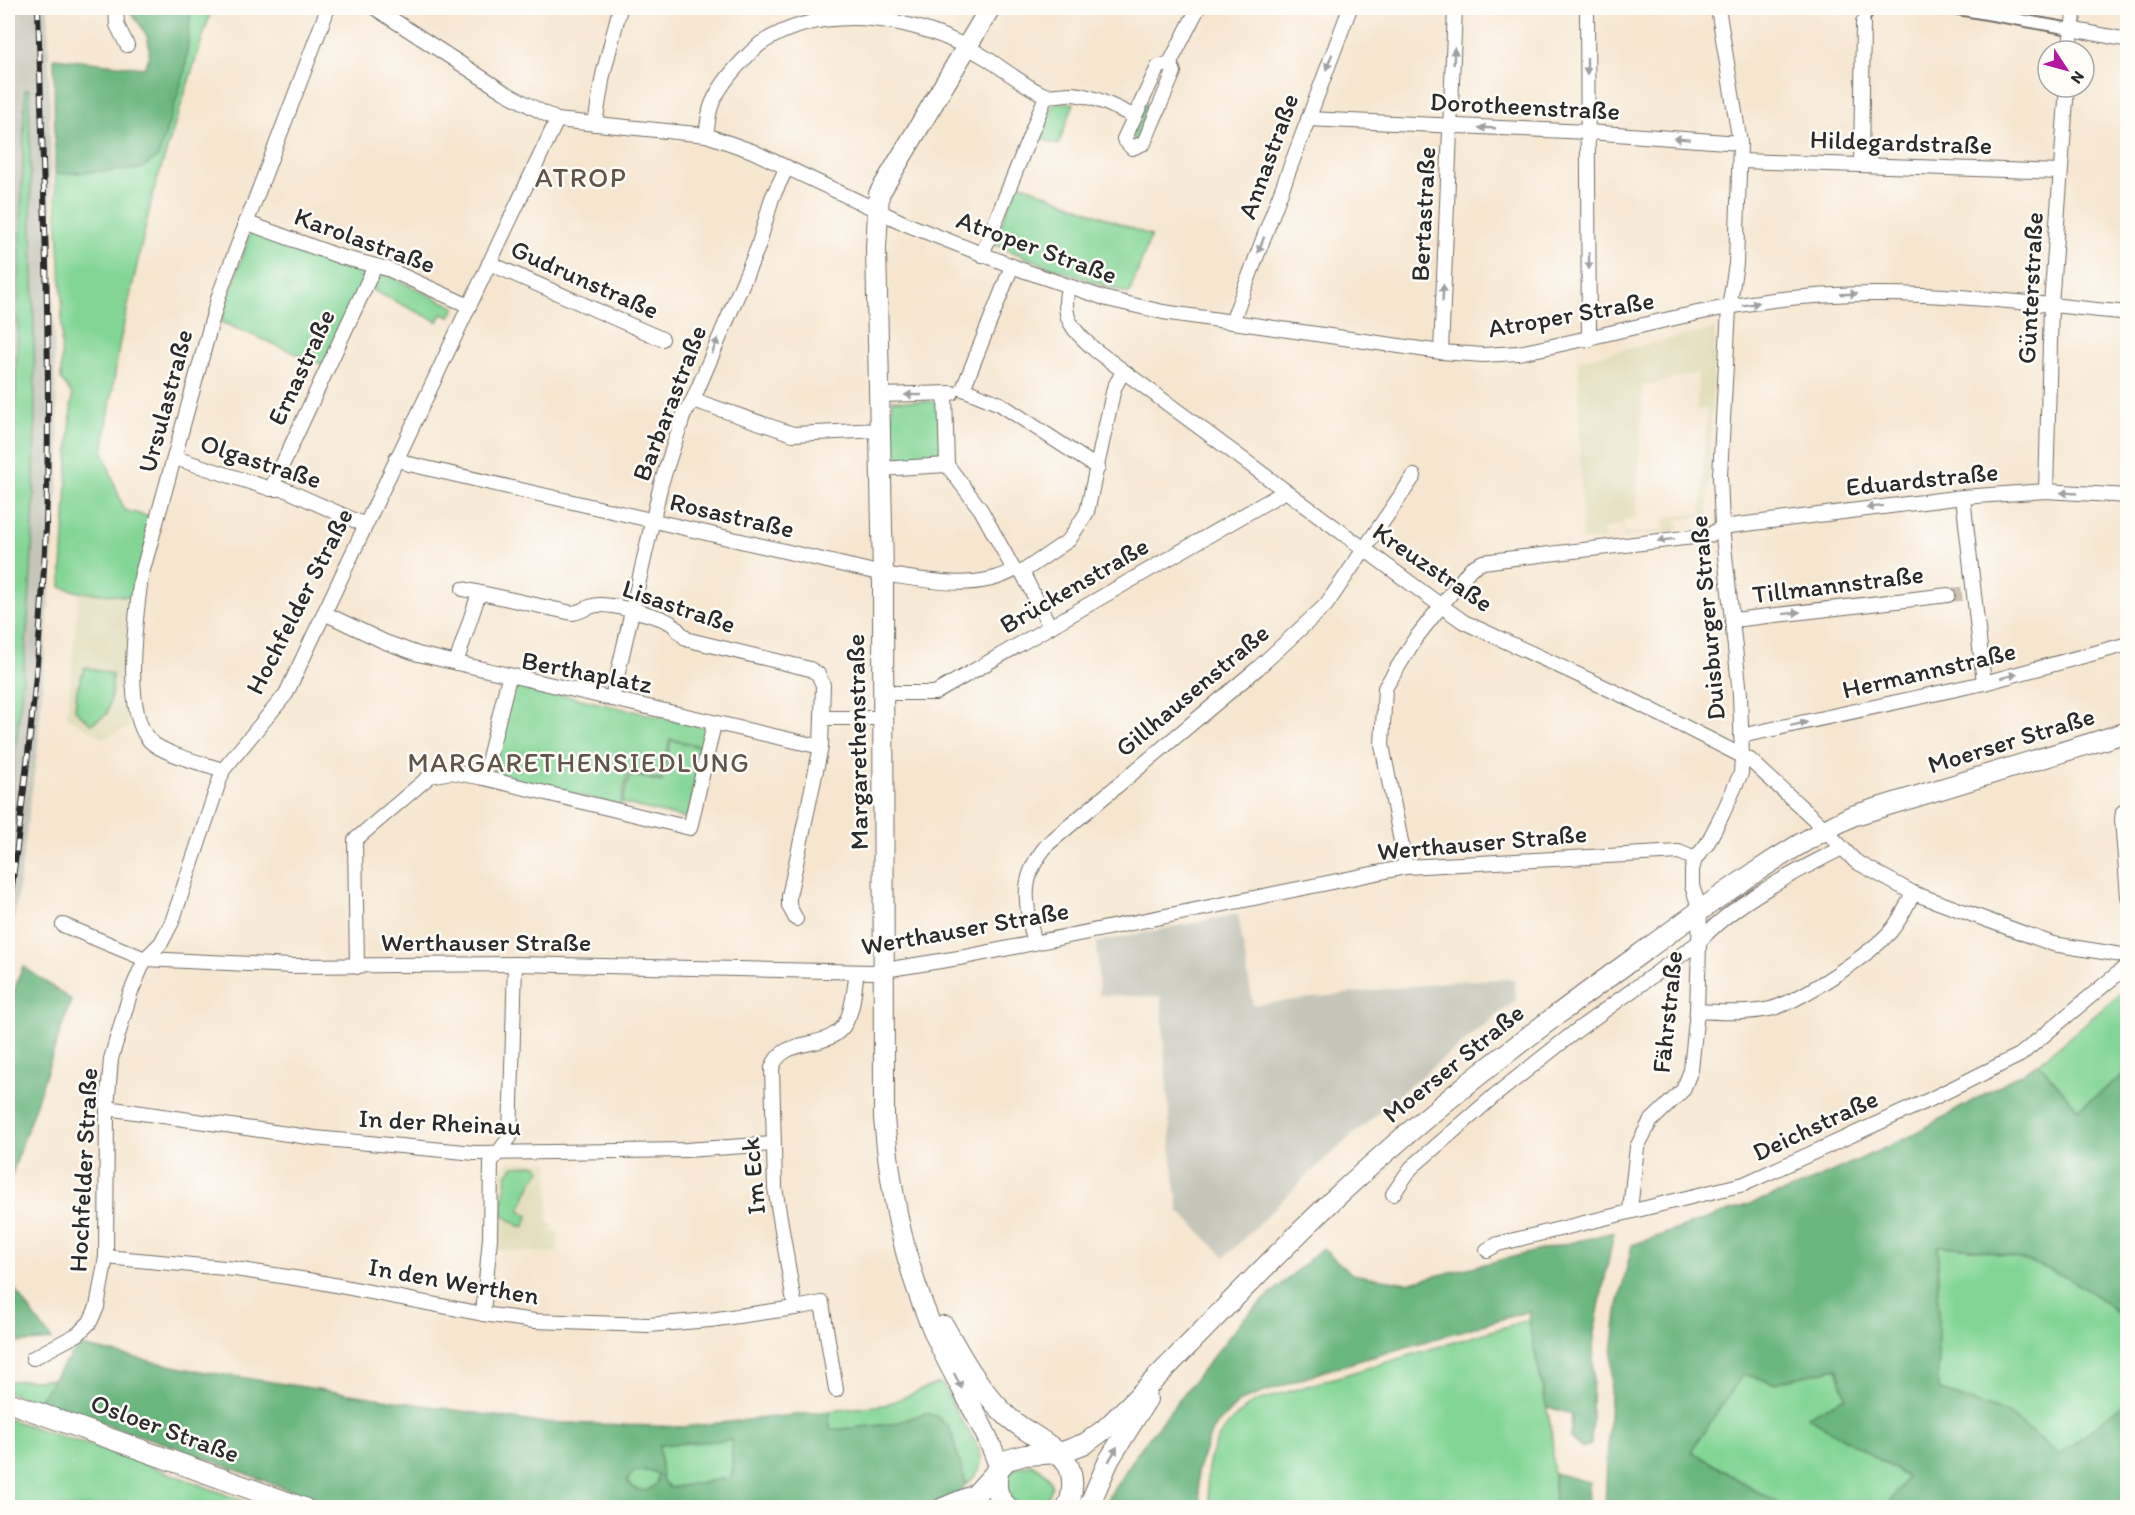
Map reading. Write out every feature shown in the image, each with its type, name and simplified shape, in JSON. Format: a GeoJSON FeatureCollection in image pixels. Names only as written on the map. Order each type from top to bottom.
{"type":"FeatureCollection","features":[{"type":"Feature","properties":{"kind":"main road","name":"Margarethenstraße"},"geometry":{"type":"LineString","coordinates":[[990,8],[886,180],[879,194],[877,211],[879,469],[883,574],[881,693],[885,971],[884,1118],[890,1183],[901,1240],[921,1302],[937,1340],[991,1443],[999,1466]]}},
{"type":"Feature","properties":{"kind":"main road","name":"Moerser Straße"},"geometry":{"type":"LineString","coordinates":[[999,1466],[1014,1457],[1060,1453],[1086,1443],[1105,1429],[1333,1201],[1416,1127],[1515,1044],[1732,887],[1808,842],[1832,837],[1911,800],[2127,732]]}},
{"type":"Feature","properties":{"kind":"main road","name":"Margarethenstraße"},"geometry":{"type":"LineString","coordinates":[[912,1269],[969,1371],[986,1393],[1018,1426],[1060,1453]]}},
{"type":"Feature","properties":{"kind":"main road","name":"Moerser Straße"},"geometry":{"type":"LineString","coordinates":[[1088,1508],[1109,1460],[1166,1369]]}},
{"type":"Feature","properties":{"kind":"main road","name":"Osloer Straße"},"geometry":{"type":"LineString","coordinates":[[8,1402],[304,1508]]}},
{"type":"Feature","properties":{"kind":"main road"},"geometry":{"type":"LineString","coordinates":[[1060,1453],[1071,1477],[1071,1500],[1067,1508]]}},
{"type":"Feature","properties":{"kind":"main road"},"geometry":{"type":"LineString","coordinates":[[1037,1455],[1051,1463],[1058,1471],[1061,1485],[1056,1508]]}},
{"type":"Feature","properties":{"kind":"main road"},"geometry":{"type":"LineString","coordinates":[[943,1508],[975,1495],[999,1466]]}},
{"type":"Feature","properties":{"kind":"main road"},"geometry":{"type":"LineString","coordinates":[[999,1466],[996,1483],[998,1495],[1009,1508]]}},
{"type":"Feature","properties":{"kind":"street"},"geometry":{"type":"LineString","coordinates":[[116,8],[117,25],[128,45]]}},
{"type":"Feature","properties":{"kind":"street","name":"Ursulastraße"},"geometry":{"type":"LineString","coordinates":[[224,770],[151,742],[138,723],[133,697],[136,620],[141,577],[219,295],[328,8]]}},
{"type":"Feature","properties":{"kind":"street","name":"Atroper Straße"},"geometry":{"type":"LineString","coordinates":[[375,8],[494,85],[557,120],[706,135],[787,167],[877,211],[982,255],[1068,287],[1163,312],[1441,352],[1483,355],[1518,353],[1589,340],[1773,300],[1835,295],[1925,293],[2127,313]]}},
{"type":"Feature","properties":{"kind":"street"},"geometry":{"type":"LineString","coordinates":[[595,124],[603,75],[620,8]]}},
{"type":"Feature","properties":{"kind":"street"},"geometry":{"type":"LineString","coordinates":[[1170,63],[1174,72],[1157,117],[1144,143],[1132,148],[1124,139],[1133,116],[1158,67],[1170,63],[1198,8]]}},
{"type":"Feature","properties":{"kind":"street","name":"Annastraße"},"geometry":{"type":"LineString","coordinates":[[1232,322],[1350,8]]}},
{"type":"Feature","properties":{"kind":"street","name":"Bertastraße"},"geometry":{"type":"LineString","coordinates":[[1441,352],[1455,8]]}},
{"type":"Feature","properties":{"kind":"street"},"geometry":{"type":"LineString","coordinates":[[1587,8],[1589,340]]}},
{"type":"Feature","properties":{"kind":"street","name":"Duisburger Straße"},"geometry":{"type":"LineString","coordinates":[[1695,860],[1707,844],[1722,815],[1741,773],[1742,757],[1734,620],[1722,527],[1720,475],[1729,308],[1736,264],[1740,142],[1718,8]]}},
{"type":"Feature","properties":{"kind":"street"},"geometry":{"type":"LineString","coordinates":[[1861,164],[1863,22],[1868,8]]}},
{"type":"Feature","properties":{"kind":"street"},"geometry":{"type":"LineString","coordinates":[[1953,8],[2127,40]]}},
{"type":"Feature","properties":{"kind":"street"},"geometry":{"type":"LineString","coordinates":[[2070,39],[2075,8]]}},
{"type":"Feature","properties":{"kind":"street"},"geometry":{"type":"LineString","coordinates":[[706,135],[711,104],[737,65],[774,31],[799,13],[856,10],[885,12],[966,46],[1046,96],[1075,94],[1133,116]]}},
{"type":"Feature","properties":{"kind":"street"},"geometry":{"type":"LineString","coordinates":[[982,255],[1046,96]]}},
{"type":"Feature","properties":{"kind":"street","name":"Günterstraße"},"geometry":{"type":"LineString","coordinates":[[2046,491],[2052,305],[2066,99]]}},
{"type":"Feature","properties":{"kind":"street","name":"Dorotheenstraße"},"geometry":{"type":"LineString","coordinates":[[1308,119],[1588,132],[1740,142]]}},
{"type":"Feature","properties":{"kind":"street","name":"Hochfelder Straße"},"geometry":{"type":"LineString","coordinates":[[33,1358],[78,1334],[90,1322],[97,1307],[106,1257],[107,1108],[111,1059],[130,994],[146,959],[161,943],[172,922],[224,770],[286,694],[557,120]]}},
{"type":"Feature","properties":{"kind":"street","name":"Hildegardstraße"},"geometry":{"type":"LineString","coordinates":[[1740,161],[2060,172]]}},
{"type":"Feature","properties":{"kind":"street","name":"Barbarastraße"},"geometry":{"type":"LineString","coordinates":[[612,699],[661,484],[684,414],[693,400],[758,247],[772,198],[787,167]]}},
{"type":"Feature","properties":{"kind":"street","name":"Karolastraße"},"geometry":{"type":"LineString","coordinates":[[245,222],[388,269],[468,305]]}},
{"type":"Feature","properties":{"kind":"street","name":"Gudrunstraße"},"geometry":{"type":"LineString","coordinates":[[489,263],[662,339]]}},
{"type":"Feature","properties":{"kind":"street","name":"Ernastraße"},"geometry":{"type":"LineString","coordinates":[[271,489],[375,266]]}},
{"type":"Feature","properties":{"kind":"street"},"geometry":{"type":"LineString","coordinates":[[963,389],[1012,266]]}},
{"type":"Feature","properties":{"kind":"street","name":"Kreuzstraße"},"geometry":{"type":"LineString","coordinates":[[1068,287],[1064,306],[1068,321],[1081,337],[1123,372],[1440,605],[1464,622],[1628,698],[1750,760],[1832,837]]}},
{"type":"Feature","properties":{"kind":"street","name":"Rosastraße"},"geometry":{"type":"LineString","coordinates":[[396,458],[410,464],[883,574],[928,581],[990,580],[1018,571],[1069,540],[1087,512],[1114,388],[1123,372]]}},
{"type":"Feature","properties":{"kind":"street"},"geometry":{"type":"LineString","coordinates":[[880,395],[945,395],[963,389],[1000,404],[1098,468]]}},
{"type":"Feature","properties":{"kind":"street"},"geometry":{"type":"LineString","coordinates":[[945,395],[947,465],[981,510],[1050,627]]}},
{"type":"Feature","properties":{"kind":"street"},"geometry":{"type":"LineString","coordinates":[[693,400],[793,434],[880,430]]}},
{"type":"Feature","properties":{"kind":"street","name":"Olgastraße"},"geometry":{"type":"LineString","coordinates":[[175,458],[271,489],[284,489],[365,525]]}},
{"type":"Feature","properties":{"kind":"street"},"geometry":{"type":"LineString","coordinates":[[879,469],[947,465]]}},
{"type":"Feature","properties":{"kind":"street","name":"Gillhausenstraße"},"geometry":{"type":"LineString","coordinates":[[1034,941],[1026,904],[1029,873],[1036,857],[1049,843],[1179,732],[1258,668],[1326,605],[1414,476]]}},
{"type":"Feature","properties":{"kind":"street","name":"Eduardstraße"},"geometry":{"type":"LineString","coordinates":[[1406,867],[1382,746],[1385,688],[1415,639],[1440,605],[1466,573],[1483,562],[1710,535],[1722,527],[1963,497],[2046,491],[2127,496]]}},
{"type":"Feature","properties":{"kind":"street","name":"Brückenstraße"},"geometry":{"type":"LineString","coordinates":[[881,693],[935,693],[1284,492]]}},
{"type":"Feature","properties":{"kind":"street"},"geometry":{"type":"LineString","coordinates":[[1963,497],[1971,592],[1984,683]]}},
{"type":"Feature","properties":{"kind":"street","name":"Lisastraße"},"geometry":{"type":"LineString","coordinates":[[463,589],[572,613],[581,612],[595,605],[633,611],[672,624],[680,636],[689,640],[810,669],[818,674],[823,685],[821,747],[789,896],[789,906],[796,919]]}},
{"type":"Feature","properties":{"kind":"street"},"geometry":{"type":"LineString","coordinates":[[456,663],[479,593]]}},
{"type":"Feature","properties":{"kind":"street","name":"Tillmannstraße"},"geometry":{"type":"LineString","coordinates":[[1734,620],[1948,595]]}},
{"type":"Feature","properties":{"kind":"street"},"geometry":{"type":"LineString","coordinates":[[324,613],[385,642],[509,677]]}},
{"type":"Feature","properties":{"kind":"street","name":"Hermannstraße"},"geometry":{"type":"LineString","coordinates":[[1741,736],[1984,683],[2127,644]]}},
{"type":"Feature","properties":{"kind":"street","name":"Berthaplatz"},"geometry":{"type":"LineString","coordinates":[[484,778],[509,677],[821,747]]}},
{"type":"Feature","properties":{"kind":"street"},"geometry":{"type":"LineString","coordinates":[[822,718],[882,718]]}},
{"type":"Feature","properties":{"kind":"street"},"geometry":{"type":"LineString","coordinates":[[357,967],[355,840],[430,776],[451,772],[484,778],[690,828],[714,724]]}},
{"type":"Feature","properties":{"kind":"street"},"geometry":{"type":"LineString","coordinates":[[2127,810],[2123,812],[2122,819],[2127,897]]}},
{"type":"Feature","properties":{"kind":"street"},"geometry":{"type":"LineString","coordinates":[[1832,837],[1856,861],[1913,893],[2053,944],[2127,956]]}},
{"type":"Feature","properties":{"kind":"street","name":"Moerser Straße"},"geometry":{"type":"LineString","coordinates":[[1393,1194],[1411,1168],[1494,1096],[1576,1031],[1699,942],[1713,926],[1797,872],[1832,837]]}},
{"type":"Feature","properties":{"kind":"street","name":"Werthauser Straße"},"geometry":{"type":"LineString","coordinates":[[63,925],[146,959],[292,966],[515,964],[885,971],[1406,867],[1679,852],[1695,860]]}},
{"type":"Feature","properties":{"kind":"street"},"geometry":{"type":"LineString","coordinates":[[1695,860],[1692,870],[1692,886],[1700,910]]}},
{"type":"Feature","properties":{"kind":"street"},"geometry":{"type":"LineString","coordinates":[[1697,1011],[1749,1013],[1773,1008],[1795,998],[1847,966],[1889,934],[1913,893]]}},
{"type":"Feature","properties":{"kind":"street","name":"Fährstraße"},"geometry":{"type":"LineString","coordinates":[[1630,1210],[1636,1147],[1650,1122],[1683,1090],[1691,1070],[1697,1011],[1700,910]]}},
{"type":"Feature","properties":{"kind":"street"},"geometry":{"type":"LineString","coordinates":[[483,1314],[490,1238],[491,1161],[510,1137],[515,964]]}},
{"type":"Feature","properties":{"kind":"street","name":"Deichstraße"},"geometry":{"type":"LineString","coordinates":[[1487,1251],[1498,1244],[1744,1184],[2020,1055],[2127,965]]}},
{"type":"Feature","properties":{"kind":"street","name":"Im Eck"},"geometry":{"type":"LineString","coordinates":[[795,1308],[775,1188],[772,1068],[775,1057],[786,1048],[836,1036],[846,1023],[851,1010],[857,972]]}},
{"type":"Feature","properties":{"kind":"street","name":"In der Rheinau"},"geometry":{"type":"LineString","coordinates":[[107,1108],[399,1147],[475,1153],[686,1150],[773,1144]]}},
{"type":"Feature","properties":{"kind":"street","name":"In den Werthen"},"geometry":{"type":"LineString","coordinates":[[106,1257],[172,1262],[291,1278],[483,1314],[535,1321],[648,1325],[710,1320],[795,1308]]}},
{"type":"Feature","properties":{"kind":"street"},"geometry":{"type":"LineString","coordinates":[[795,1308],[822,1303],[836,1390]]}},
{"type":"Feature","properties":{"kind":"shaded area"},"geometry":{"type":"Polygon","coordinates":[[[8,8],[48,8],[55,378],[60,460],[37,754],[8,964],[8,815],[30,581],[35,402],[29,91],[24,90],[12,514],[8,567],[8,8]]]}},
{"type":"Feature","properties":{"kind":"shaded area"},"geometry":{"type":"Polygon","coordinates":[[[1715,329],[1708,516],[1677,519],[1679,531],[1624,537],[1622,525],[1603,529],[1604,540],[1582,540],[1578,360],[1715,329]],[[1698,373],[1643,386],[1636,518],[1623,520],[1625,534],[1665,529],[1664,517],[1701,513],[1707,409],[1697,409],[1698,373]]]}},
{"type":"Feature","properties":{"kind":"shaded area"},"geometry":{"type":"Polygon","coordinates":[[[79,592],[132,597],[128,663],[129,728],[103,738],[67,717],[79,592]]]}},
{"type":"Feature","properties":{"kind":"shaded area"},"geometry":{"type":"Polygon","coordinates":[[[1238,914],[1253,1005],[1455,981],[1509,979],[1515,980],[1516,1000],[1403,1091],[1314,1169],[1225,1257],[1179,1211],[1172,1160],[1161,997],[1099,995],[1097,942],[1238,914]]]}},
{"type":"Feature","properties":{"kind":"shaded area"},"geometry":{"type":"Polygon","coordinates":[[[508,1162],[549,1162],[548,1223],[555,1226],[549,1230],[558,1231],[557,1253],[497,1250],[499,1173],[508,1162]]]}},
{"type":"Feature","properties":{"kind":"green space"},"geometry":{"type":"Polygon","coordinates":[[[191,8],[212,8],[153,193],[120,341],[103,452],[124,510],[154,518],[136,597],[79,592],[61,587],[72,394],[61,380],[62,299],[55,174],[140,169],[185,72],[191,8]]]}},
{"type":"Feature","properties":{"kind":"green space"},"geometry":{"type":"Polygon","coordinates":[[[191,8],[185,72],[158,157],[140,169],[55,174],[54,58],[144,68],[148,60],[149,45],[140,24],[129,11],[191,8]]]}},
{"type":"Feature","properties":{"kind":"green space"},"geometry":{"type":"Polygon","coordinates":[[[25,90],[29,90],[34,363],[32,562],[27,635],[8,815],[8,567],[12,514],[25,90]]]}},
{"type":"Feature","properties":{"kind":"green space"},"geometry":{"type":"Polygon","coordinates":[[[1054,103],[1074,103],[1058,145],[1039,138],[1054,103]]]}},
{"type":"Feature","properties":{"kind":"green space"},"geometry":{"type":"Polygon","coordinates":[[[1145,103],[1157,108],[1143,138],[1135,143],[1130,135],[1145,103]]]}},
{"type":"Feature","properties":{"kind":"green space"},"geometry":{"type":"Polygon","coordinates":[[[1018,183],[1151,236],[1129,294],[1058,270],[993,244],[1018,183]]]}},
{"type":"Feature","properties":{"kind":"green space"},"geometry":{"type":"Polygon","coordinates":[[[251,229],[367,274],[326,366],[221,322],[251,229]]]}},
{"type":"Feature","properties":{"kind":"green space"},"geometry":{"type":"Polygon","coordinates":[[[385,274],[455,307],[450,317],[442,314],[438,322],[372,290],[379,276],[385,274]]]}},
{"type":"Feature","properties":{"kind":"green space"},"geometry":{"type":"Polygon","coordinates":[[[892,400],[941,402],[942,460],[892,463],[892,400]]]}},
{"type":"Feature","properties":{"kind":"green space"},"geometry":{"type":"Polygon","coordinates":[[[85,667],[112,674],[112,691],[107,714],[91,724],[75,710],[77,689],[85,667]]]}},
{"type":"Feature","properties":{"kind":"green space"},"geometry":{"type":"Polygon","coordinates":[[[513,684],[710,728],[705,747],[670,739],[660,780],[628,773],[620,805],[490,775],[513,684]]]}},
{"type":"Feature","properties":{"kind":"green space"},"geometry":{"type":"Polygon","coordinates":[[[671,740],[704,748],[687,819],[622,803],[630,775],[662,782],[671,740]]]}},
{"type":"Feature","properties":{"kind":"green space"},"geometry":{"type":"Polygon","coordinates":[[[23,966],[71,1000],[8,1186],[8,1008],[23,966]]]}},
{"type":"Feature","properties":{"kind":"green space"},"geometry":{"type":"Polygon","coordinates":[[[2127,988],[2127,1073],[2078,1109],[2039,1063],[2127,988]]]}},
{"type":"Feature","properties":{"kind":"green space"},"geometry":{"type":"Polygon","coordinates":[[[2039,1063],[2078,1109],[2127,1073],[2127,1324],[2087,1290],[2041,1266],[1990,1252],[1938,1246],[1938,1390],[2008,1414],[2060,1455],[2127,1401],[2127,1507],[1887,1507],[1907,1477],[1807,1416],[1846,1397],[1837,1368],[1774,1383],[1743,1374],[1691,1451],[1783,1507],[1605,1507],[1612,1353],[1618,1306],[1632,1245],[1798,1187],[1909,1137],[2039,1063]]]}},
{"type":"Feature","properties":{"kind":"green space"},"geometry":{"type":"Polygon","coordinates":[[[538,1165],[541,1171],[532,1182],[520,1210],[528,1216],[525,1226],[519,1226],[502,1214],[507,1175],[514,1166],[538,1165]]]}},
{"type":"Feature","properties":{"kind":"green space"},"geometry":{"type":"Polygon","coordinates":[[[1614,1232],[1594,1332],[1591,1445],[1582,1448],[1570,1437],[1572,1414],[1547,1407],[1528,1320],[1529,1311],[1324,1371],[1240,1401],[1212,1430],[1197,1472],[1201,1507],[1105,1507],[1108,1498],[1140,1449],[1243,1319],[1322,1248],[1352,1274],[1407,1283],[1614,1232]]]}},
{"type":"Feature","properties":{"kind":"green space"},"geometry":{"type":"Polygon","coordinates":[[[1937,1246],[1990,1252],[2041,1266],[2065,1276],[2108,1305],[2127,1324],[2127,1401],[2060,1456],[2008,1414],[1938,1390],[1937,1246]]]}},
{"type":"Feature","properties":{"kind":"green space"},"geometry":{"type":"Polygon","coordinates":[[[8,1280],[52,1340],[15,1343],[8,1361],[8,1280]]]}},
{"type":"Feature","properties":{"kind":"green space"},"geometry":{"type":"Polygon","coordinates":[[[1528,1320],[1552,1433],[1555,1507],[1211,1508],[1207,1475],[1214,1447],[1230,1423],[1254,1402],[1528,1320]]]}},
{"type":"Feature","properties":{"kind":"green space"},"geometry":{"type":"Polygon","coordinates":[[[81,1346],[187,1369],[534,1422],[683,1427],[829,1411],[830,1430],[893,1424],[926,1413],[936,1416],[950,1429],[966,1484],[956,1497],[932,1508],[334,1507],[170,1445],[37,1403],[74,1352],[81,1346]],[[732,1440],[659,1445],[662,1480],[670,1488],[732,1477],[732,1440]],[[634,1471],[627,1481],[635,1489],[646,1491],[656,1484],[658,1475],[652,1471],[634,1471]]]}},
{"type":"Feature","properties":{"kind":"green space"},"geometry":{"type":"Polygon","coordinates":[[[1837,1368],[1846,1397],[1808,1416],[1907,1477],[1887,1507],[1783,1507],[1691,1451],[1743,1374],[1774,1383],[1837,1368]]]}},
{"type":"Feature","properties":{"kind":"green space"},"geometry":{"type":"Polygon","coordinates":[[[56,1379],[37,1403],[8,1392],[8,1381],[56,1379]]]}},
{"type":"Feature","properties":{"kind":"green space"},"geometry":{"type":"Polygon","coordinates":[[[938,1383],[944,1386],[979,1451],[980,1467],[975,1476],[966,1484],[950,1429],[936,1416],[926,1413],[893,1424],[830,1430],[829,1411],[885,1405],[938,1383]]]}},
{"type":"Feature","properties":{"kind":"green space"},"geometry":{"type":"Polygon","coordinates":[[[8,1419],[134,1460],[259,1507],[8,1507],[8,1419]]]}},
{"type":"Feature","properties":{"kind":"green space"},"geometry":{"type":"Polygon","coordinates":[[[732,1440],[733,1477],[670,1488],[662,1480],[659,1445],[732,1440]]]}},
{"type":"Feature","properties":{"kind":"green space"},"geometry":{"type":"Polygon","coordinates":[[[1031,1464],[1043,1471],[1049,1479],[1051,1487],[1049,1494],[1034,1504],[1008,1501],[1006,1474],[1012,1469],[1031,1464]]]}},
{"type":"Feature","properties":{"kind":"green space"},"geometry":{"type":"Polygon","coordinates":[[[634,1471],[652,1471],[659,1475],[656,1484],[646,1491],[635,1489],[627,1481],[634,1471]]]}},
{"type":"Feature","properties":{"kind":"green space"},"geometry":{"type":"Polygon","coordinates":[[[1554,1473],[1589,1482],[1588,1507],[1555,1507],[1554,1473]]]}},
{"type":"Feature","properties":{"kind":"tunnel"},"geometry":{"type":"LineString","coordinates":[[1948,595],[1969,593]]}},
{"type":"Feature","properties":{"kind":"railway"},"geometry":{"type":"LineString","coordinates":[[8,917],[36,672],[46,525],[47,331],[38,8]]}},
{"type":"Feature","properties":{"kind":"district","name":"ATROP"},"geometry":{"type":"Point","coordinates":[581,177]}},
{"type":"Feature","properties":{"kind":"district","name":"MARGARETHENSIEDLUNG"},"geometry":{"type":"Point","coordinates":[579,763]}}]}
